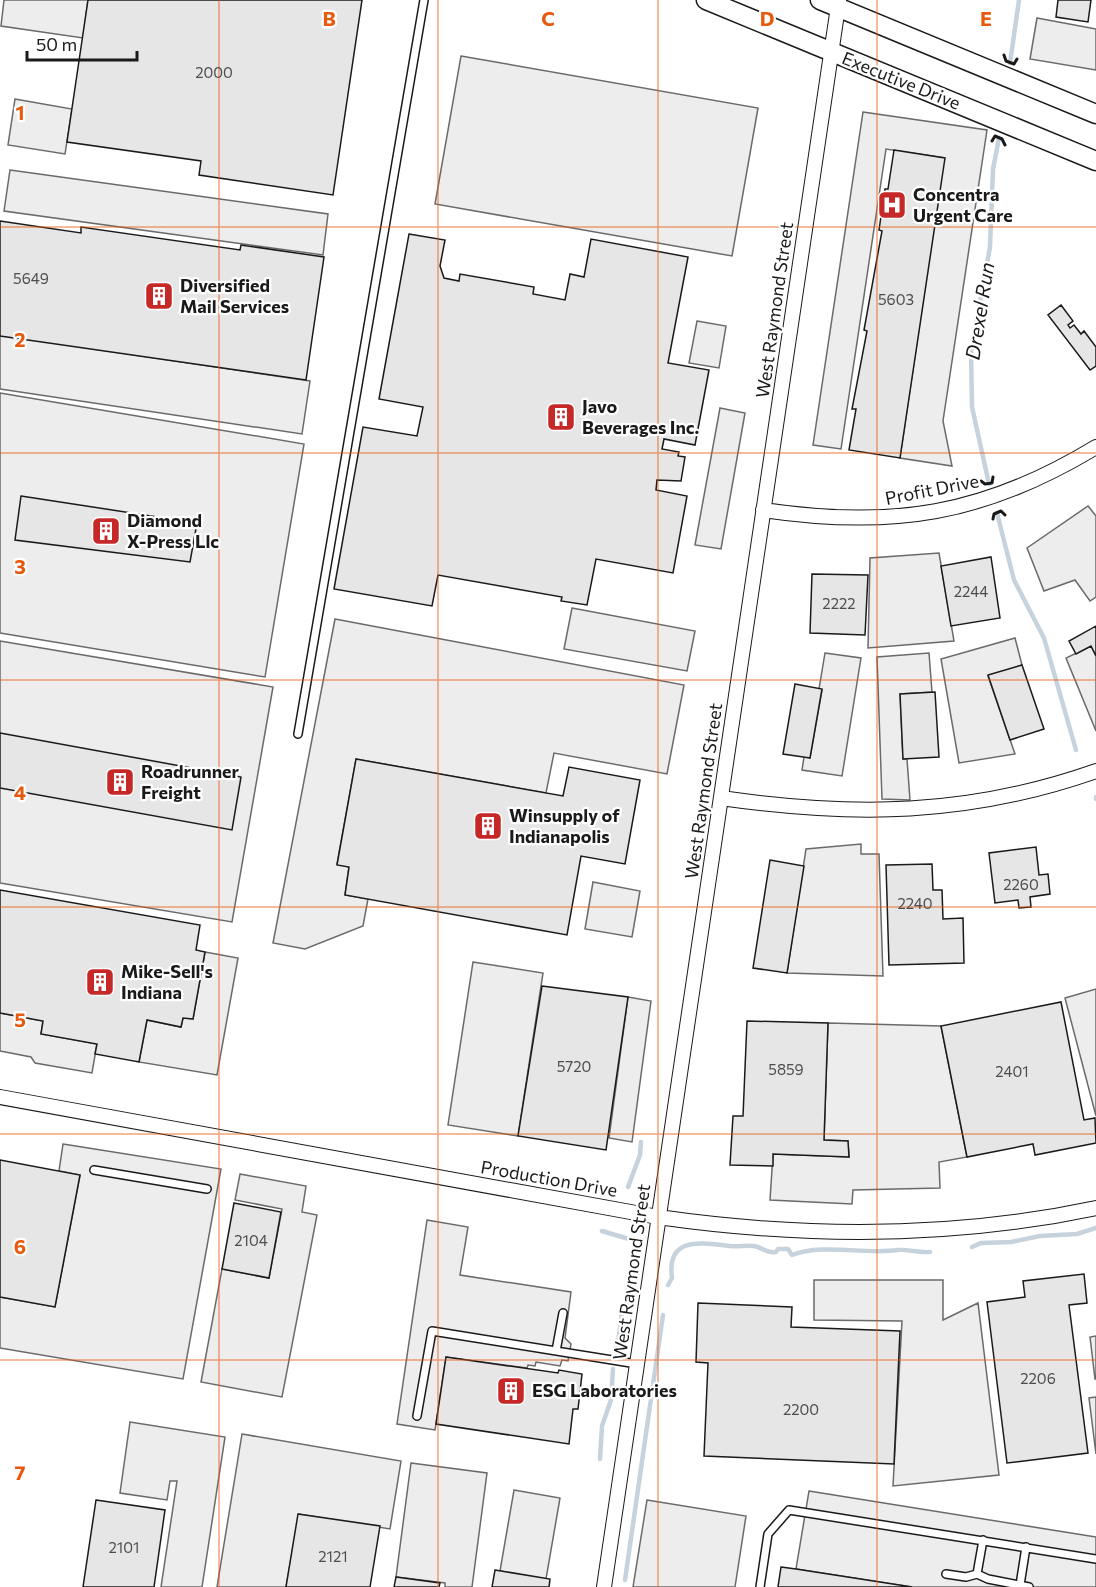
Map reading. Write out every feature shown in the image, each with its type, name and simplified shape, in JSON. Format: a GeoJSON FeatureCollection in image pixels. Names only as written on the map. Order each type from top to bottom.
{"type":"FeatureCollection","features":[{"type":"Feature","properties":{"kind":"street","name":"Executive Drive"},"geometry":{"type":"LineString","coordinates":[[706,0],[1096,161]]}},
{"type":"Feature","properties":{"kind":"street"},"geometry":{"type":"LineString","coordinates":[[820,0],[839,4],[1096,114]]}},
{"type":"Feature","properties":{"kind":"street","name":"West Raymond Street"},"geometry":{"type":"LineString","coordinates":[[604,1587],[839,4]]}},
{"type":"Feature","properties":{"kind":"street","name":"Profit Drive"},"geometry":{"type":"LineString","coordinates":[[764,510],[847,519],[898,518],[935,512],[974,503],[1031,483],[1096,447]]}},
{"type":"Feature","properties":{"kind":"street"},"geometry":{"type":"LineString","coordinates":[[721,798],[809,810],[906,810],[995,799],[1096,771]]}},
{"type":"Feature","properties":{"kind":"street","name":"Production Drive"},"geometry":{"type":"LineString","coordinates":[[0,1097],[658,1217],[754,1229],[877,1234],[999,1226],[1096,1208]]}},
{"type":"Feature","properties":{"kind":"lane"},"geometry":{"type":"LineString","coordinates":[[298,734],[424,0]]}},
{"type":"Feature","properties":{"kind":"lane"},"geometry":{"type":"LineString","coordinates":[[94,1170],[207,1189]]}},
{"type":"Feature","properties":{"kind":"lane"},"geometry":{"type":"LineString","coordinates":[[556,1351],[563,1313]]}},
{"type":"Feature","properties":{"kind":"lane"},"geometry":{"type":"LineString","coordinates":[[417,1416],[432,1331],[637,1364]]}},
{"type":"Feature","properties":{"kind":"lane"},"geometry":{"type":"LineString","coordinates":[[760,1587],[768,1534],[789,1510],[1096,1559]]}},
{"type":"Feature","properties":{"kind":"lane"},"geometry":{"type":"LineString","coordinates":[[977,1574],[983,1540]]}},
{"type":"Feature","properties":{"kind":"lane"},"geometry":{"type":"LineString","coordinates":[[1020,1585],[1026,1547]]}},
{"type":"Feature","properties":{"kind":"lane"},"geometry":{"type":"LineString","coordinates":[[946,1574],[966,1577],[977,1574],[1029,1587]]}},
{"type":"Feature","properties":{"kind":"shaded area"},"geometry":{"type":"Polygon","coordinates":[[[4,0],[88,0],[83,38],[1,26],[4,0]]]}},
{"type":"Feature","properties":{"kind":"shaded area"},"geometry":{"type":"Polygon","coordinates":[[[1037,18],[1096,29],[1096,70],[1030,59],[1037,18]]]}},
{"type":"Feature","properties":{"kind":"shaded area"},"geometry":{"type":"Polygon","coordinates":[[[461,56],[758,108],[732,256],[435,204],[461,56]]]}},
{"type":"Feature","properties":{"kind":"shaded area"},"geometry":{"type":"Polygon","coordinates":[[[15,99],[72,109],[65,154],[8,145],[15,99]]]}},
{"type":"Feature","properties":{"kind":"shaded area"},"geometry":{"type":"Polygon","coordinates":[[[863,112],[987,130],[943,421],[952,466],[900,458],[944,158],[886,149],[841,449],[813,445],[863,112]]]}},
{"type":"Feature","properties":{"kind":"shaded area"},"geometry":{"type":"Polygon","coordinates":[[[10,170],[328,214],[323,255],[4,211],[10,170]]]}},
{"type":"Feature","properties":{"kind":"shaded area"},"geometry":{"type":"Polygon","coordinates":[[[697,321],[726,326],[719,368],[689,363],[697,321]]]}},
{"type":"Feature","properties":{"kind":"shaded area"},"geometry":{"type":"Polygon","coordinates":[[[0,335],[310,381],[302,434],[0,389],[0,335]]]}},
{"type":"Feature","properties":{"kind":"shaded area"},"geometry":{"type":"Polygon","coordinates":[[[0,393],[304,444],[265,677],[0,633],[0,393]]]}},
{"type":"Feature","properties":{"kind":"shaded area"},"geometry":{"type":"Polygon","coordinates":[[[720,408],[745,413],[721,549],[695,545],[720,408]]]}},
{"type":"Feature","properties":{"kind":"shaded area"},"geometry":{"type":"Polygon","coordinates":[[[1088,506],[1096,516],[1096,597],[1090,601],[1075,580],[1044,591],[1027,548],[1088,506]]]}},
{"type":"Feature","properties":{"kind":"shaded area"},"geometry":{"type":"Polygon","coordinates":[[[939,553],[954,641],[868,648],[870,558],[939,553]]]}},
{"type":"Feature","properties":{"kind":"shaded area"},"geometry":{"type":"Polygon","coordinates":[[[572,608],[695,631],[687,671],[564,649],[572,608]]]}},
{"type":"Feature","properties":{"kind":"shaded area"},"geometry":{"type":"Polygon","coordinates":[[[335,619],[684,685],[667,774],[554,753],[546,793],[356,759],[337,864],[349,867],[345,895],[368,899],[363,926],[305,949],[273,943],[335,619]]]}},
{"type":"Feature","properties":{"kind":"shaded area"},"geometry":{"type":"Polygon","coordinates":[[[1015,638],[1022,665],[988,676],[1015,754],[959,763],[941,659],[1015,638]]]}},
{"type":"Feature","properties":{"kind":"shaded area"},"geometry":{"type":"Polygon","coordinates":[[[0,641],[273,687],[232,922],[0,883],[0,641]]]}},
{"type":"Feature","properties":{"kind":"shaded area"},"geometry":{"type":"Polygon","coordinates":[[[1091,646],[1096,656],[1096,731],[1066,658],[1091,646]]]}},
{"type":"Feature","properties":{"kind":"shaded area"},"geometry":{"type":"Polygon","coordinates":[[[825,653],[861,658],[842,776],[802,770],[804,757],[810,758],[822,690],[819,689],[825,653]]]}},
{"type":"Feature","properties":{"kind":"shaded area"},"geometry":{"type":"Polygon","coordinates":[[[929,653],[932,692],[900,694],[903,759],[907,759],[910,800],[882,799],[877,657],[929,653]]]}},
{"type":"Feature","properties":{"kind":"shaded area"},"geometry":{"type":"Polygon","coordinates":[[[861,844],[861,854],[879,854],[883,976],[787,973],[806,849],[861,844]]]}},
{"type":"Feature","properties":{"kind":"shaded area"},"geometry":{"type":"Polygon","coordinates":[[[593,882],[640,891],[632,937],[585,929],[593,882]]]}},
{"type":"Feature","properties":{"kind":"shaded area"},"geometry":{"type":"Polygon","coordinates":[[[205,952],[238,958],[217,1075],[139,1062],[147,1020],[181,1027],[183,1018],[193,1019],[205,952]]]}},
{"type":"Feature","properties":{"kind":"shaded area"},"geometry":{"type":"Polygon","coordinates":[[[473,962],[543,973],[518,1136],[448,1125],[473,962]]]}},
{"type":"Feature","properties":{"kind":"shaded area"},"geometry":{"type":"Polygon","coordinates":[[[1096,989],[1096,1116],[1065,998],[1096,989]]]}},
{"type":"Feature","properties":{"kind":"shaded area"},"geometry":{"type":"Polygon","coordinates":[[[628,997],[651,1001],[632,1142],[609,1138],[628,997]]]}},
{"type":"Feature","properties":{"kind":"shaded area"},"geometry":{"type":"Polygon","coordinates":[[[0,1013],[43,1021],[41,1034],[97,1044],[92,1073],[35,1063],[31,1057],[0,1051],[0,1013]]]}},
{"type":"Feature","properties":{"kind":"shaded area"},"geometry":{"type":"Polygon","coordinates":[[[828,1023],[941,1026],[967,1157],[939,1162],[940,1188],[853,1190],[852,1204],[770,1200],[773,1154],[849,1157],[848,1141],[824,1140],[828,1023]]]}},
{"type":"Feature","properties":{"kind":"shaded area"},"geometry":{"type":"Polygon","coordinates":[[[63,1144],[221,1169],[183,1379],[0,1348],[0,1297],[55,1307],[80,1175],[59,1171],[63,1144]]]}},
{"type":"Feature","properties":{"kind":"shaded area"},"geometry":{"type":"Polygon","coordinates":[[[240,1174],[306,1186],[302,1212],[317,1215],[282,1397],[201,1382],[222,1269],[269,1278],[282,1209],[235,1200],[240,1174]]]}},
{"type":"Feature","properties":{"kind":"shaded area"},"geometry":{"type":"Polygon","coordinates":[[[427,1220],[468,1227],[460,1275],[571,1292],[565,1338],[571,1344],[568,1361],[562,1360],[560,1366],[536,1362],[535,1366],[528,1365],[527,1368],[446,1357],[435,1430],[397,1424],[427,1220]]]}},
{"type":"Feature","properties":{"kind":"shaded area"},"geometry":{"type":"Polygon","coordinates":[[[814,1280],[943,1280],[943,1320],[978,1303],[999,1475],[893,1486],[902,1321],[814,1320],[814,1280]]]}},
{"type":"Feature","properties":{"kind":"shaded area"},"geometry":{"type":"Polygon","coordinates":[[[1096,1336],[1096,1379],[1095,1379],[1090,1337],[1096,1336]]]}},
{"type":"Feature","properties":{"kind":"shaded area"},"geometry":{"type":"Polygon","coordinates":[[[1096,1397],[1096,1454],[1089,1398],[1096,1397]]]}},
{"type":"Feature","properties":{"kind":"shaded area"},"geometry":{"type":"Polygon","coordinates":[[[130,1422],[225,1437],[202,1587],[161,1587],[177,1481],[170,1481],[167,1500],[120,1493],[130,1422]]]}},
{"type":"Feature","properties":{"kind":"shaded area"},"geometry":{"type":"Polygon","coordinates":[[[242,1434],[401,1461],[390,1529],[299,1514],[286,1587],[217,1587],[242,1434]]]}},
{"type":"Feature","properties":{"kind":"shaded area"},"geometry":{"type":"Polygon","coordinates":[[[411,1463],[487,1473],[472,1587],[445,1587],[445,1583],[396,1577],[411,1463]]]}},
{"type":"Feature","properties":{"kind":"shaded area"},"geometry":{"type":"Polygon","coordinates":[[[514,1490],[560,1498],[546,1579],[500,1571],[514,1490]]]}},
{"type":"Feature","properties":{"kind":"shaded area"},"geometry":{"type":"Polygon","coordinates":[[[809,1491],[1096,1537],[1096,1587],[912,1587],[796,1569],[809,1491]]]}},
{"type":"Feature","properties":{"kind":"shaded area"},"geometry":{"type":"Polygon","coordinates":[[[647,1500],[746,1516],[735,1587],[633,1587],[647,1500]]]}},
{"type":"Feature","properties":{"kind":"building"},"geometry":{"type":"Polygon","coordinates":[[[88,0],[362,0],[333,195],[199,175],[201,161],[67,142],[88,0]]]}},
{"type":"Feature","properties":{"kind":"building"},"geometry":{"type":"Polygon","coordinates":[[[1058,0],[1091,0],[1088,22],[1056,17],[1058,0]]]}},
{"type":"Feature","properties":{"kind":"building"},"geometry":{"type":"Polygon","coordinates":[[[894,150],[945,158],[900,458],[849,450],[856,409],[852,409],[867,331],[864,330],[882,231],[879,230],[885,189],[888,189],[894,150]]]}},
{"type":"Feature","properties":{"kind":"building","name":"Diversified Mail Services"},"geometry":{"type":"Polygon","coordinates":[[[0,221],[81,233],[81,227],[240,250],[241,245],[324,257],[306,380],[0,336],[0,221]]]}},
{"type":"Feature","properties":{"kind":"building","name":"Javo Beverages Inc."},"geometry":{"type":"Polygon","coordinates":[[[409,234],[445,240],[440,266],[444,278],[459,281],[460,274],[534,287],[533,294],[565,300],[570,274],[584,277],[591,239],[688,257],[668,363],[709,370],[695,445],[664,439],[662,449],[679,452],[678,456],[685,457],[681,481],[657,480],[656,490],[687,496],[673,573],[596,559],[587,605],[561,601],[562,597],[438,575],[432,606],[334,589],[363,427],[417,436],[423,407],[379,399],[409,234]]]}},
{"type":"Feature","properties":{"kind":"building"},"geometry":{"type":"Polygon","coordinates":[[[1061,305],[1073,321],[1068,325],[1070,328],[1074,325],[1081,334],[1084,331],[1096,347],[1096,366],[1090,370],[1048,315],[1061,305]]]}},
{"type":"Feature","properties":{"kind":"building","name":"Diamond X-Press Llc"},"geometry":{"type":"Polygon","coordinates":[[[21,496],[197,523],[190,562],[15,540],[21,496]]]}},
{"type":"Feature","properties":{"kind":"building"},"geometry":{"type":"Polygon","coordinates":[[[991,557],[1000,618],[951,626],[941,566],[991,557]]]}},
{"type":"Feature","properties":{"kind":"building"},"geometry":{"type":"Polygon","coordinates":[[[812,574],[868,575],[865,635],[810,633],[812,574]]]}},
{"type":"Feature","properties":{"kind":"building"},"geometry":{"type":"Polygon","coordinates":[[[1096,626],[1096,656],[1091,646],[1076,654],[1069,641],[1096,626]]]}},
{"type":"Feature","properties":{"kind":"building"},"geometry":{"type":"Polygon","coordinates":[[[1022,665],[1044,729],[1010,740],[988,675],[1022,665]]]}},
{"type":"Feature","properties":{"kind":"building"},"geometry":{"type":"Polygon","coordinates":[[[795,684],[822,689],[810,758],[783,754],[795,684]]]}},
{"type":"Feature","properties":{"kind":"building"},"geometry":{"type":"Polygon","coordinates":[[[935,692],[939,757],[903,759],[900,694],[935,692]]]}},
{"type":"Feature","properties":{"kind":"building","name":"Roadrunner Freight"},"geometry":{"type":"Polygon","coordinates":[[[0,733],[241,777],[232,830],[0,788],[0,733]]]}},
{"type":"Feature","properties":{"kind":"building","name":"Winsupply of Indianapolis"},"geometry":{"type":"Polygon","coordinates":[[[356,759],[563,796],[569,767],[640,780],[625,864],[581,856],[567,935],[345,895],[349,867],[337,865],[356,759]]]}},
{"type":"Feature","properties":{"kind":"building"},"geometry":{"type":"Polygon","coordinates":[[[1036,847],[1039,875],[1048,874],[1050,894],[1030,897],[1031,907],[1019,908],[1018,900],[995,903],[989,853],[1036,847]]]}},
{"type":"Feature","properties":{"kind":"building"},"geometry":{"type":"Polygon","coordinates":[[[770,860],[804,866],[787,973],[753,968],[770,860]]]}},
{"type":"Feature","properties":{"kind":"building"},"geometry":{"type":"Polygon","coordinates":[[[932,864],[933,890],[942,890],[943,919],[963,918],[964,963],[889,965],[886,865],[932,864]]]}},
{"type":"Feature","properties":{"kind":"building","name":"Mike-Sell's Indiana"},"geometry":{"type":"Polygon","coordinates":[[[0,890],[200,925],[196,950],[205,952],[193,1019],[183,1018],[181,1027],[147,1020],[139,1062],[95,1054],[97,1044],[41,1034],[43,1021],[0,1013],[0,890]]]}},
{"type":"Feature","properties":{"kind":"building"},"geometry":{"type":"Polygon","coordinates":[[[542,986],[628,997],[606,1150],[518,1136],[542,986]]]}},
{"type":"Feature","properties":{"kind":"building"},"geometry":{"type":"Polygon","coordinates":[[[1061,1002],[1084,1120],[1095,1118],[1096,1143],[1035,1155],[1033,1144],[967,1157],[941,1026],[1061,1002]]]}},
{"type":"Feature","properties":{"kind":"building"},"geometry":{"type":"Polygon","coordinates":[[[747,1021],[828,1023],[824,1140],[848,1141],[849,1157],[773,1154],[773,1166],[730,1165],[733,1116],[743,1116],[747,1021]]]}},
{"type":"Feature","properties":{"kind":"building"},"geometry":{"type":"Polygon","coordinates":[[[0,1160],[80,1175],[55,1307],[0,1297],[0,1160]]]}},
{"type":"Feature","properties":{"kind":"building"},"geometry":{"type":"Polygon","coordinates":[[[234,1203],[281,1212],[269,1278],[222,1269],[234,1203]]]}},
{"type":"Feature","properties":{"kind":"building"},"geometry":{"type":"Polygon","coordinates":[[[1084,1274],[1087,1303],[1069,1305],[1088,1453],[1007,1463],[987,1302],[1025,1297],[1023,1281],[1084,1274]]]}},
{"type":"Feature","properties":{"kind":"building"},"geometry":{"type":"Polygon","coordinates":[[[698,1303],[792,1307],[791,1327],[900,1331],[894,1464],[704,1456],[708,1363],[696,1362],[698,1303]]]}},
{"type":"Feature","properties":{"kind":"building","name":"ESG Laboratories"},"geometry":{"type":"Polygon","coordinates":[[[446,1357],[558,1373],[559,1370],[582,1374],[578,1409],[573,1409],[569,1444],[436,1424],[446,1357]]]}},
{"type":"Feature","properties":{"kind":"building"},"geometry":{"type":"Polygon","coordinates":[[[96,1500],[165,1510],[154,1587],[83,1587],[96,1500]]]}},
{"type":"Feature","properties":{"kind":"building"},"geometry":{"type":"Polygon","coordinates":[[[298,1514],[380,1526],[370,1587],[286,1587],[298,1514]]]}},
{"type":"Feature","properties":{"kind":"building"},"geometry":{"type":"Polygon","coordinates":[[[781,1567],[796,1569],[912,1587],[778,1587],[781,1567]]]}},
{"type":"Feature","properties":{"kind":"building"},"geometry":{"type":"Polygon","coordinates":[[[495,1570],[550,1579],[549,1587],[492,1587],[495,1570]]]}},
{"type":"Feature","properties":{"kind":"building"},"geometry":{"type":"Polygon","coordinates":[[[396,1577],[440,1583],[439,1587],[394,1587],[396,1577]]]}},
{"type":"Feature","properties":{"kind":"waterway","name":"Drexel Run"},"geometry":{"type":"LineString","coordinates":[[1010,63],[1019,0]]}},
{"type":"Feature","properties":{"kind":"waterway","name":"Drexel Run"},"geometry":{"type":"LineString","coordinates":[[989,484],[972,407],[971,350],[990,247],[993,169],[999,138]]}},
{"type":"Feature","properties":{"kind":"waterway","name":"Drexel Run"},"geometry":{"type":"LineString","coordinates":[[997,513],[1014,580],[1044,638],[1076,750]]}},
{"type":"Feature","properties":{"kind":"waterway"},"geometry":{"type":"LineString","coordinates":[[628,1187],[640,1155],[641,1142]]}},
{"type":"Feature","properties":{"kind":"waterway"},"geometry":{"type":"LineString","coordinates":[[972,1247],[981,1243],[1011,1242],[1040,1236],[1077,1234],[1096,1228]]}},
{"type":"Feature","properties":{"kind":"waterway"},"geometry":{"type":"LineString","coordinates":[[602,1231],[629,1239]]}},
{"type":"Feature","properties":{"kind":"waterway"},"geometry":{"type":"LineString","coordinates":[[668,1285],[672,1278],[675,1254],[681,1248],[698,1243],[754,1246],[773,1252],[778,1249],[788,1249],[792,1255],[831,1249],[930,1252]]}},
{"type":"Feature","properties":{"kind":"waterway"},"geometry":{"type":"LineString","coordinates":[[617,1350],[622,1313],[627,1303],[629,1276]]}},
{"type":"Feature","properties":{"kind":"waterway"},"geometry":{"type":"LineString","coordinates":[[625,1580],[663,1315]]}},
{"type":"Feature","properties":{"kind":"waterway"},"geometry":{"type":"LineString","coordinates":[[600,1459],[602,1426],[611,1400],[613,1369]]}},
{"type":"Feature","properties":{"kind":"wall"},"geometry":{"type":"LineString","coordinates":[[1004,55],[1006,61],[1014,64],[1017,59]]}},
{"type":"Feature","properties":{"kind":"wall"},"geometry":{"type":"LineString","coordinates":[[992,141],[995,136],[1002,139],[1005,145]]}},
{"type":"Feature","properties":{"kind":"wall"},"geometry":{"type":"LineString","coordinates":[[981,481],[985,484],[992,483],[993,477]]}},
{"type":"Feature","properties":{"kind":"wall"},"geometry":{"type":"LineString","coordinates":[[993,519],[994,514],[1001,511],[1005,515]]}},
{"type":"Feature","properties":{"kind":"place","name":"Concentra Urgent Care"},"geometry":{"type":"Point","coordinates":[892,205]}},
{"type":"Feature","properties":{"kind":"place","name":"Diversified Mail Services"},"geometry":{"type":"Point","coordinates":[159,296]}},
{"type":"Feature","properties":{"kind":"place","name":"Javo Beverages Inc."},"geometry":{"type":"Point","coordinates":[561,417]}},
{"type":"Feature","properties":{"kind":"place","name":"Diamond X-Press Llc"},"geometry":{"type":"Point","coordinates":[106,531]}},
{"type":"Feature","properties":{"kind":"place","name":"Roadrunner Freight"},"geometry":{"type":"Point","coordinates":[120,782]}},
{"type":"Feature","properties":{"kind":"place","name":"Winsupply of Indianapolis"},"geometry":{"type":"Point","coordinates":[488,826]}},
{"type":"Feature","properties":{"kind":"place","name":"Mike-Sell's Indiana"},"geometry":{"type":"Point","coordinates":[100,982]}},
{"type":"Feature","properties":{"kind":"place","name":"ESG Laboratories"},"geometry":{"type":"Point","coordinates":[511,1391]}}]}
